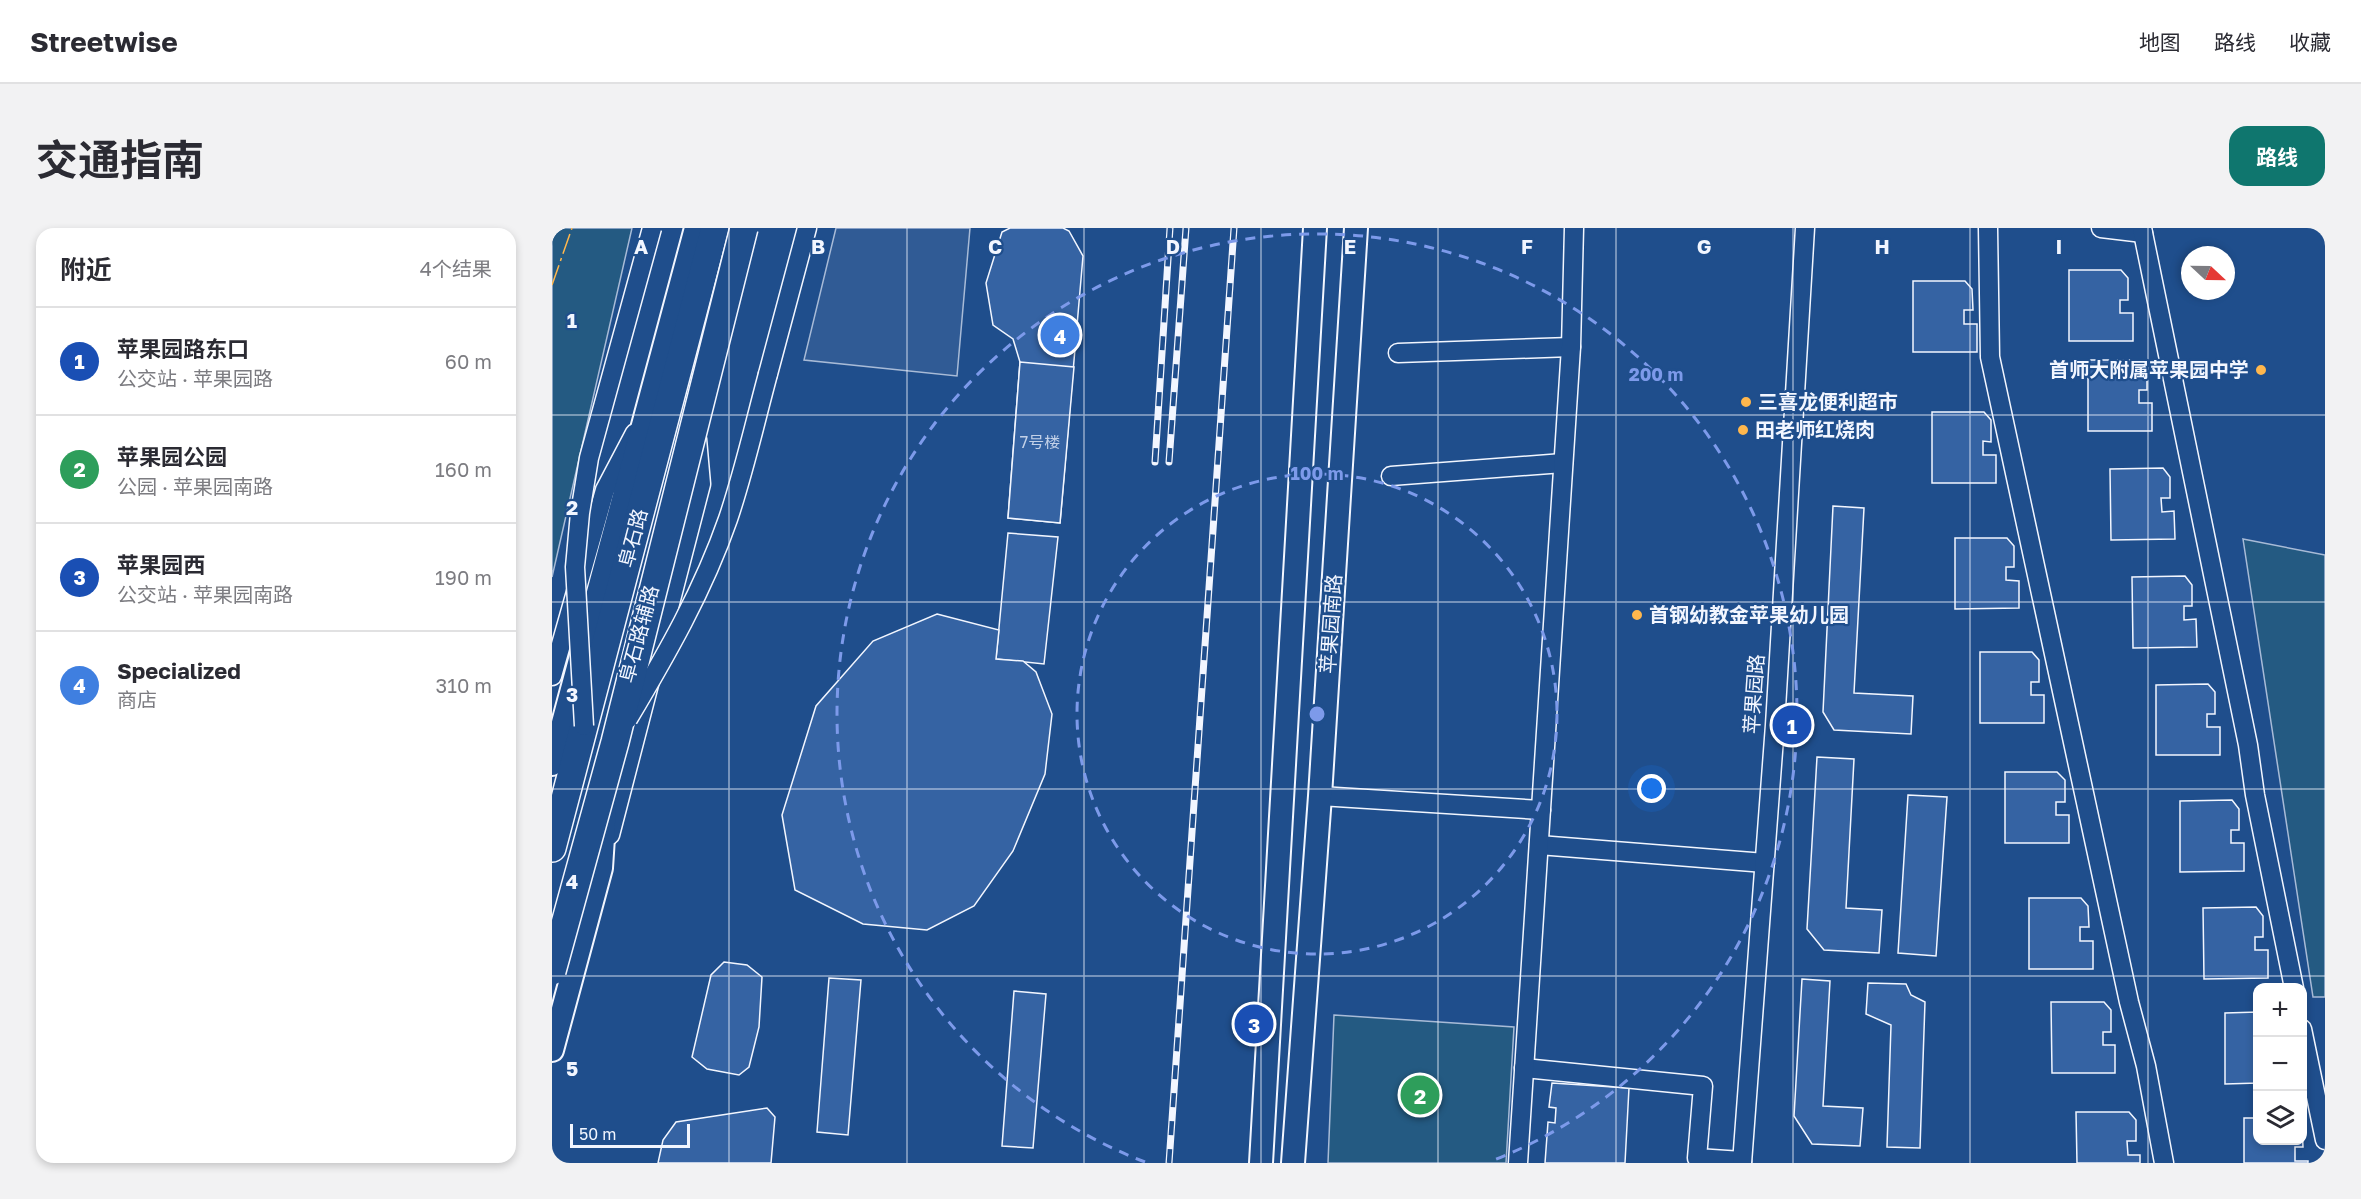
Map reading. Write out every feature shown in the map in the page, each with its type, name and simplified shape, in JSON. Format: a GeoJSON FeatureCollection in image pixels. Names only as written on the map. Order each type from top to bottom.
{"type":"FeatureCollection","features":[{"type":"Feature","properties":{"kind":"highway","name":"阜石路"},"geometry":{"type":"LineString","coordinates":[[552,848],[715,228]]}},
{"type":"Feature","properties":{"kind":"highway","name":"阜石路"},"geometry":{"type":"LineString","coordinates":[[552,971],[615,742],[745,228]]}},
{"type":"Feature","properties":{"kind":"main road","name":"阜石路"},"geometry":{"type":"LineString","coordinates":[[552,764],[696,228]]}},
{"type":"Feature","properties":{"kind":"main road","name":"阜石路"},"geometry":{"type":"LineString","coordinates":[[552,1050],[601,868],[610,722],[745,228]]}},
{"type":"Feature","properties":{"kind":"main road","name":"苹果园南路"},"geometry":{"type":"LineString","coordinates":[[1261,1163],[1315,228]]}},
{"type":"Feature","properties":{"kind":"main road","name":"苹果园南路"},"geometry":{"type":"LineString","coordinates":[[1293,1163],[1320,796],[1356,228]]}},
{"type":"Feature","properties":{"kind":"street"},"geometry":{"type":"LineString","coordinates":[[584,726],[575,567],[580,513],[589,458],[652,228]]}},
{"type":"Feature","properties":{"kind":"street"},"geometry":{"type":"LineString","coordinates":[[615,742],[691,609],[728,519],[807,228]]}},
{"type":"Feature","properties":{"kind":"street"},"geometry":{"type":"LineString","coordinates":[[1518,1163],[1571,347],[1574,228]]}},
{"type":"Feature","properties":{"kind":"street","name":"苹果园路"},"geometry":{"type":"LineString","coordinates":[[1742,1162],[1765,863],[1805,228]]}},
{"type":"Feature","properties":{"kind":"street"},"geometry":{"type":"LineString","coordinates":[[1988,228],[1990,357],[2129,1002],[2146,1066],[2164,1163]]}},
{"type":"Feature","properties":{"kind":"street"},"geometry":{"type":"LineString","coordinates":[[2101,228],[2143,230],[2248,745],[2255,795],[2293,983]]}},
{"type":"Feature","properties":{"kind":"street"},"geometry":{"type":"LineString","coordinates":[[1398,353],[1571,347]]}},
{"type":"Feature","properties":{"kind":"street"},"geometry":{"type":"LineString","coordinates":[[552,676],[605,490],[647,411]]}},
{"type":"Feature","properties":{"kind":"street"},"geometry":{"type":"LineString","coordinates":[[1390,476],[1563,463]]}},
{"type":"Feature","properties":{"kind":"street"},"geometry":{"type":"LineString","coordinates":[[1320,796],[1541,810]]}},
{"type":"Feature","properties":{"kind":"street"},"geometry":{"type":"LineString","coordinates":[[1539,845],[1765,863]]}},
{"type":"Feature","properties":{"kind":"street"},"geometry":{"type":"LineString","coordinates":[[2304,1037],[2325,1140]]}},
{"type":"Feature","properties":{"kind":"street"},"geometry":{"type":"LineString","coordinates":[[1524,1068],[1703,1086],[1697,1158],[1742,1162]]}},
{"type":"Feature","properties":{"kind":"shaded area"},"geometry":{"type":"Polygon","coordinates":[[[552,228],[632,228],[552,577],[552,228]]]}},
{"type":"Feature","properties":{"kind":"shaded area"},"geometry":{"type":"Polygon","coordinates":[[[836,228],[970,228],[957,376],[804,360],[836,228]]]}},
{"type":"Feature","properties":{"kind":"shaded area"},"geometry":{"type":"Polygon","coordinates":[[[2243,539],[2325,555],[2325,997],[2313,997],[2243,539]]]}},
{"type":"Feature","properties":{"kind":"shaded area"},"geometry":{"type":"Polygon","coordinates":[[[1334,1015],[1514,1027],[1506,1163],[1328,1163],[1334,1015]]]}},
{"type":"Feature","properties":{"kind":"building"},"geometry":{"type":"Polygon","coordinates":[[[1010,228],[1063,228],[1069,231],[1083,256],[1060,523],[1008,518],[1020,362],[1013,339],[993,325],[986,283],[1002,232],[1010,228]]]}},
{"type":"Feature","properties":{"kind":"building"},"geometry":{"type":"Polygon","coordinates":[[[2069,270],[2121,270],[2128,278],[2128,300],[2120,300],[2120,313],[2133,313],[2133,341],[2069,341],[2069,270]]]}},
{"type":"Feature","properties":{"kind":"building"},"geometry":{"type":"Polygon","coordinates":[[[1913,281],[1965,281],[1972,289],[1973,310],[1964,310],[1964,324],[1977,324],[1977,352],[1913,352],[1913,281]]]}},
{"type":"Feature","properties":{"kind":"building"},"geometry":{"type":"Polygon","coordinates":[[[2088,360],[2140,360],[2147,368],[2147,390],[2139,390],[2139,403],[2152,403],[2152,431],[2088,431],[2088,360]]]}},
{"type":"Feature","properties":{"kind":"building"},"geometry":{"type":"Polygon","coordinates":[[[1020,362],[1074,367],[1060,523],[1008,518],[1020,362]]]}},
{"type":"Feature","properties":{"kind":"building"},"geometry":{"type":"Polygon","coordinates":[[[1932,412],[1984,412],[1991,420],[1991,442],[1983,441],[1983,455],[1996,455],[1996,483],[1932,483],[1932,412]]]}},
{"type":"Feature","properties":{"kind":"building"},"geometry":{"type":"Polygon","coordinates":[[[2163,468],[2170,477],[2170,498],[2161,498],[2162,512],[2174,511],[2175,539],[2111,540],[2110,469],[2163,468]]]}},
{"type":"Feature","properties":{"kind":"building"},"geometry":{"type":"Polygon","coordinates":[[[1833,506],[1864,508],[1854,693],[1913,696],[1911,734],[1834,730],[1823,712],[1833,506]]]}},
{"type":"Feature","properties":{"kind":"building"},"geometry":{"type":"Polygon","coordinates":[[[1008,533],[1058,537],[1044,664],[996,659],[1008,533]]]}},
{"type":"Feature","properties":{"kind":"building"},"geometry":{"type":"Polygon","coordinates":[[[1955,538],[2007,538],[2014,546],[2014,567],[2006,567],[2006,580],[2019,581],[2019,608],[1955,609],[1955,538]]]}},
{"type":"Feature","properties":{"kind":"building"},"geometry":{"type":"Polygon","coordinates":[[[2185,576],[2192,585],[2192,606],[2184,606],[2184,620],[2196,619],[2197,647],[2133,648],[2132,577],[2185,576]]]}},
{"type":"Feature","properties":{"kind":"building"},"geometry":{"type":"Polygon","coordinates":[[[937,614],[999,630],[996,659],[1023,661],[1036,672],[1052,714],[1045,774],[1013,851],[974,906],[927,930],[863,924],[795,890],[782,815],[816,706],[873,641],[937,614]]]}},
{"type":"Feature","properties":{"kind":"building"},"geometry":{"type":"Polygon","coordinates":[[[1980,652],[2032,652],[2039,660],[2039,682],[2031,682],[2031,695],[2044,695],[2044,723],[1980,723],[1980,652]]]}},
{"type":"Feature","properties":{"kind":"building"},"geometry":{"type":"Polygon","coordinates":[[[2208,684],[2215,692],[2215,714],[2207,714],[2207,727],[2220,727],[2220,755],[2156,755],[2156,685],[2208,684]]]}},
{"type":"Feature","properties":{"kind":"building"},"geometry":{"type":"Polygon","coordinates":[[[1817,757],[1854,759],[1846,908],[1882,910],[1879,953],[1824,950],[1807,929],[1817,757]]]}},
{"type":"Feature","properties":{"kind":"building"},"geometry":{"type":"Polygon","coordinates":[[[2005,772],[2057,772],[2065,780],[2065,802],[2056,802],[2056,815],[2069,815],[2069,843],[2005,843],[2005,772]]]}},
{"type":"Feature","properties":{"kind":"building"},"geometry":{"type":"Polygon","coordinates":[[[1908,795],[1947,797],[1936,956],[1898,953],[1908,795]]]}},
{"type":"Feature","properties":{"kind":"building"},"geometry":{"type":"Polygon","coordinates":[[[2232,800],[2239,809],[2239,830],[2231,830],[2231,843],[2244,843],[2244,871],[2180,872],[2180,801],[2232,800]]]}},
{"type":"Feature","properties":{"kind":"building"},"geometry":{"type":"Polygon","coordinates":[[[2029,898],[2081,898],[2088,906],[2089,927],[2080,927],[2080,941],[2093,941],[2093,969],[2029,969],[2029,898]]]}},
{"type":"Feature","properties":{"kind":"building"},"geometry":{"type":"Polygon","coordinates":[[[2256,907],[2263,916],[2263,937],[2255,937],[2255,950],[2268,950],[2268,978],[2204,979],[2203,908],[2256,907]]]}},
{"type":"Feature","properties":{"kind":"building"},"geometry":{"type":"Polygon","coordinates":[[[724,962],[747,965],[762,977],[759,1027],[749,1067],[739,1075],[707,1069],[692,1057],[711,975],[724,962]]]}},
{"type":"Feature","properties":{"kind":"building"},"geometry":{"type":"Polygon","coordinates":[[[829,978],[861,980],[848,1135],[817,1132],[829,978]]]}},
{"type":"Feature","properties":{"kind":"building"},"geometry":{"type":"Polygon","coordinates":[[[1802,979],[1830,981],[1823,1106],[1863,1108],[1860,1146],[1812,1144],[1794,1116],[1802,979]]]}},
{"type":"Feature","properties":{"kind":"building"},"geometry":{"type":"Polygon","coordinates":[[[1868,983],[1906,984],[1911,995],[1925,1002],[1920,1148],[1887,1147],[1891,1025],[1866,1014],[1868,983]]]}},
{"type":"Feature","properties":{"kind":"building"},"geometry":{"type":"Polygon","coordinates":[[[1014,991],[1046,994],[1033,1148],[1002,1146],[1014,991]]]}},
{"type":"Feature","properties":{"kind":"building"},"geometry":{"type":"Polygon","coordinates":[[[2051,1002],[2104,1002],[2111,1010],[2111,1032],[2103,1032],[2103,1045],[2115,1045],[2115,1073],[2052,1073],[2051,1002]]]}},
{"type":"Feature","properties":{"kind":"building"},"geometry":{"type":"Polygon","coordinates":[[[2253,1012],[2253,1083],[2225,1084],[2225,1013],[2253,1012]]]}},
{"type":"Feature","properties":{"kind":"building"},"geometry":{"type":"Polygon","coordinates":[[[1552,1083],[1629,1088],[1625,1163],[1545,1163],[1548,1122],[1555,1123],[1556,1108],[1549,1107],[1552,1083]]]}},
{"type":"Feature","properties":{"kind":"building"},"geometry":{"type":"Polygon","coordinates":[[[767,1108],[775,1117],[771,1163],[658,1163],[663,1140],[676,1122],[767,1108]]]}},
{"type":"Feature","properties":{"kind":"building"},"geometry":{"type":"Polygon","coordinates":[[[2076,1112],[2129,1112],[2136,1120],[2136,1141],[2127,1141],[2128,1155],[2140,1155],[2140,1163],[2077,1163],[2076,1112]]]}},
{"type":"Feature","properties":{"kind":"building"},"geometry":{"type":"Polygon","coordinates":[[[2244,1118],[2253,1118],[2253,1145],[2303,1145],[2303,1147],[2295,1147],[2295,1161],[2308,1161],[2308,1163],[2244,1163],[2244,1118]]]}},
{"type":"Feature","properties":{"kind":"railway"},"geometry":{"type":"LineString","coordinates":[[1155,462],[1170,228]]}},
{"type":"Feature","properties":{"kind":"railway"},"geometry":{"type":"LineString","coordinates":[[1169,462],[1186,228]]}},
{"type":"Feature","properties":{"kind":"railway"},"geometry":{"type":"LineString","coordinates":[[1169,1163],[1234,228]]}},
{"type":"Feature","properties":{"kind":"power"},"geometry":{"type":"LineString","coordinates":[[552,285],[572,228]]}},
{"type":"Feature","properties":{"kind":"place","name":"Specialized"},"geometry":{"type":"Point","coordinates":[1060,335]}},
{"type":"Feature","properties":{"kind":"place","name":"首师大附属苹果园中学"},"geometry":{"type":"Point","coordinates":[2261,370]}},
{"type":"Feature","properties":{"kind":"place","name":"三喜龙便利超市"},"geometry":{"type":"Point","coordinates":[1746,402]}},
{"type":"Feature","properties":{"kind":"place","name":"田老师红烧肉"},"geometry":{"type":"Point","coordinates":[1743,430]}},
{"type":"Feature","properties":{"kind":"place","name":"首钢幼教金苹果幼儿园"},"geometry":{"type":"Point","coordinates":[1637,615]}},
{"type":"Feature","properties":{"kind":"place","name":"苹果园路东口"},"geometry":{"type":"Point","coordinates":[1792,725]}},
{"type":"Feature","properties":{"kind":"place","name":"苹果园西"},"geometry":{"type":"Point","coordinates":[1254,1024]}},
{"type":"Feature","properties":{"kind":"place","name":"苹果园公园"},"geometry":{"type":"Point","coordinates":[1420,1095]}}]}
